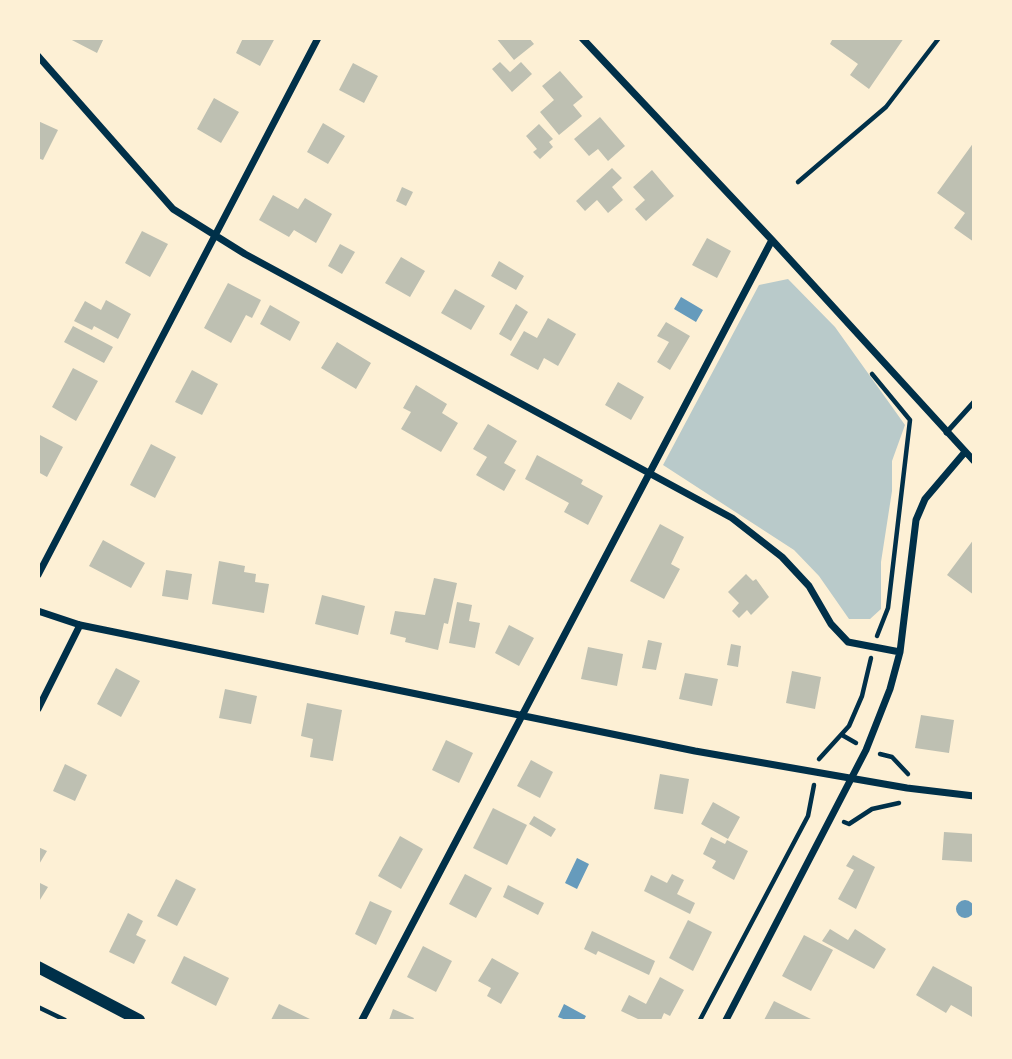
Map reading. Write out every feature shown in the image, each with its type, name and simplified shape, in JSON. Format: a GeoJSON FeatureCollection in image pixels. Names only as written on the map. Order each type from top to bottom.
{"type":"FeatureCollection","features":[{"type":"Feature","properties":{"kind":"street"},"geometry":{"type":"LineString","coordinates":[[38,575],[318,38]]}},
{"type":"Feature","properties":{"kind":"street"},"geometry":{"type":"LineString","coordinates":[[582,38],[974,461]]}},
{"type":"Feature","properties":{"kind":"street"},"geometry":{"type":"LineString","coordinates":[[38,56],[173,209],[215,237],[732,518],[782,557],[809,586],[831,624],[848,642],[900,652]]}},
{"type":"Feature","properties":{"kind":"street"},"geometry":{"type":"LineString","coordinates":[[362,1020],[772,240]]}},
{"type":"Feature","properties":{"kind":"street"},"geometry":{"type":"LineString","coordinates":[[726,1020],[854,779],[890,689],[900,652],[916,520],[925,499],[965,452]]}},
{"type":"Feature","properties":{"kind":"street"},"geometry":{"type":"LineString","coordinates":[[38,611],[80,625],[523,713],[695,751],[816,773],[974,796]]}},
{"type":"Feature","properties":{"kind":"street"},"geometry":{"type":"LineString","coordinates":[[38,709],[80,625]]}},
{"type":"Feature","properties":{"kind":"street"},"geometry":{"type":"LineString","coordinates":[[38,967],[139,1020]]}},
{"type":"Feature","properties":{"kind":"lane"},"geometry":{"type":"LineString","coordinates":[[946,433],[974,402]]}},
{"type":"Feature","properties":{"kind":"path"},"geometry":{"type":"LineString","coordinates":[[798,182],[886,107],[939,38]]}},
{"type":"Feature","properties":{"kind":"path"},"geometry":{"type":"LineString","coordinates":[[700,1020],[808,816],[819,758],[849,726],[862,696],[873,648],[888,608],[910,420],[867,368],[878,358]]}},
{"type":"Feature","properties":{"kind":"path"},"geometry":{"type":"LineString","coordinates":[[38,1007],[65,1020]]}},
{"type":"Feature","properties":{"kind":"shaded area"},"geometry":{"type":"Polygon","coordinates":[[[788,279],[835,327],[905,425],[892,461],[892,491],[881,562],[881,609],[870,619],[849,619],[819,576],[794,550],[663,465],[759,285],[788,279]]]}},
{"type":"Feature","properties":{"kind":"water"},"geometry":{"type":"Polygon","coordinates":[[[681,297],[703,310],[696,322],[674,309],[681,297]]]}},
{"type":"Feature","properties":{"kind":"water"},"geometry":{"type":"Polygon","coordinates":[[[577,858],[589,864],[577,889],[565,883],[577,858]]]}},
{"type":"Feature","properties":{"kind":"water"},"geometry":{"type":"Polygon","coordinates":[[[965,900],[971,903],[974,909],[971,915],[965,918],[959,915],[956,909],[959,903],[965,900]]]}},
{"type":"Feature","properties":{"kind":"water"},"geometry":{"type":"Polygon","coordinates":[[[564,1004],[586,1016],[584,1020],[558,1017],[564,1004]]]}},
{"type":"Feature","properties":{"kind":"building"},"geometry":{"type":"Polygon","coordinates":[[[68,38],[104,38],[97,53],[68,38]]]}},
{"type":"Feature","properties":{"kind":"building"},"geometry":{"type":"Polygon","coordinates":[[[243,38],[275,38],[260,66],[236,53],[243,38]]]}},
{"type":"Feature","properties":{"kind":"building"},"geometry":{"type":"Polygon","coordinates":[[[496,38],[529,38],[534,44],[514,60],[496,38]]]}},
{"type":"Feature","properties":{"kind":"building"},"geometry":{"type":"Polygon","coordinates":[[[833,38],[904,38],[869,89],[850,75],[858,64],[830,44],[833,38]]]}},
{"type":"Feature","properties":{"kind":"building"},"geometry":{"type":"Polygon","coordinates":[[[500,62],[510,72],[521,62],[532,74],[512,92],[492,69],[500,62]]]}},
{"type":"Feature","properties":{"kind":"building"},"geometry":{"type":"Polygon","coordinates":[[[353,63],[378,76],[364,103],[339,90],[353,63]]]}},
{"type":"Feature","properties":{"kind":"building"},"geometry":{"type":"Polygon","coordinates":[[[560,71],[583,97],[573,105],[582,116],[559,135],[540,112],[554,100],[542,86],[560,71]]]}},
{"type":"Feature","properties":{"kind":"building"},"geometry":{"type":"Polygon","coordinates":[[[214,98],[239,112],[221,143],[197,129],[214,98]]]}},
{"type":"Feature","properties":{"kind":"building"},"geometry":{"type":"Polygon","coordinates":[[[600,117],[625,146],[608,161],[598,149],[589,156],[574,139],[600,117]]]}},
{"type":"Feature","properties":{"kind":"building"},"geometry":{"type":"Polygon","coordinates":[[[38,121],[58,130],[43,160],[38,158],[38,121]]]}},
{"type":"Feature","properties":{"kind":"building"},"geometry":{"type":"Polygon","coordinates":[[[323,123],[345,136],[328,164],[307,152],[323,123]]]}},
{"type":"Feature","properties":{"kind":"building"},"geometry":{"type":"Polygon","coordinates":[[[539,124],[553,139],[549,142],[553,147],[540,159],[533,152],[537,149],[526,136],[539,124]]]}},
{"type":"Feature","properties":{"kind":"building"},"geometry":{"type":"Polygon","coordinates":[[[974,142],[974,242],[954,228],[965,213],[937,193],[974,142]]]}},
{"type":"Feature","properties":{"kind":"building"},"geometry":{"type":"Polygon","coordinates":[[[612,168],[622,178],[612,187],[623,200],[608,213],[597,200],[585,211],[576,201],[612,168]]]}},
{"type":"Feature","properties":{"kind":"building"},"geometry":{"type":"Polygon","coordinates":[[[652,170],[674,196],[646,221],[635,209],[645,200],[633,187],[652,170]]]}},
{"type":"Feature","properties":{"kind":"building"},"geometry":{"type":"Polygon","coordinates":[[[402,187],[413,192],[406,206],[396,201],[402,187]]]}},
{"type":"Feature","properties":{"kind":"building"},"geometry":{"type":"Polygon","coordinates":[[[273,195],[298,209],[305,198],[332,214],[316,243],[294,230],[289,237],[259,220],[273,195]]]}},
{"type":"Feature","properties":{"kind":"building"},"geometry":{"type":"Polygon","coordinates":[[[142,231],[168,244],[150,277],[125,263],[142,231]]]}},
{"type":"Feature","properties":{"kind":"building"},"geometry":{"type":"Polygon","coordinates":[[[707,238],[731,251],[717,278],[692,265],[707,238]]]}},
{"type":"Feature","properties":{"kind":"building"},"geometry":{"type":"Polygon","coordinates":[[[340,244],[355,252],[342,274],[328,266],[340,244]]]}},
{"type":"Feature","properties":{"kind":"building"},"geometry":{"type":"Polygon","coordinates":[[[401,257],[425,271],[410,297],[385,283],[401,257]]]}},
{"type":"Feature","properties":{"kind":"building"},"geometry":{"type":"Polygon","coordinates":[[[499,261],[524,276],[516,290],[491,276],[499,261]]]}},
{"type":"Feature","properties":{"kind":"building"},"geometry":{"type":"Polygon","coordinates":[[[228,283],[261,300],[252,318],[246,315],[231,343],[204,328],[228,283]]]}},
{"type":"Feature","properties":{"kind":"building"},"geometry":{"type":"Polygon","coordinates":[[[455,289],[485,306],[471,330],[441,313],[455,289]]]}},
{"type":"Feature","properties":{"kind":"building"},"geometry":{"type":"Polygon","coordinates":[[[106,300],[131,314],[118,339],[94,326],[92,330],[74,321],[85,301],[101,310],[106,300]]]}},
{"type":"Feature","properties":{"kind":"building"},"geometry":{"type":"Polygon","coordinates":[[[516,304],[528,312],[511,341],[499,334],[516,304]]]}},
{"type":"Feature","properties":{"kind":"building"},"geometry":{"type":"Polygon","coordinates":[[[270,305],[300,322],[290,341],[260,324],[270,305]]]}},
{"type":"Feature","properties":{"kind":"building"},"geometry":{"type":"Polygon","coordinates":[[[548,318],[576,334],[558,366],[544,358],[538,370],[510,355],[524,331],[537,338],[548,318]]]}},
{"type":"Feature","properties":{"kind":"building"},"geometry":{"type":"Polygon","coordinates":[[[666,322],[690,336],[670,370],[657,362],[669,342],[657,336],[666,322]]]}},
{"type":"Feature","properties":{"kind":"building"},"geometry":{"type":"Polygon","coordinates":[[[73,326],[113,347],[104,363],[64,342],[73,326]]]}},
{"type":"Feature","properties":{"kind":"building"},"geometry":{"type":"Polygon","coordinates":[[[337,342],[371,363],[356,389],[321,368],[337,342]]]}},
{"type":"Feature","properties":{"kind":"building"},"geometry":{"type":"Polygon","coordinates":[[[73,368],[98,381],[76,421],[52,407],[73,368]]]}},
{"type":"Feature","properties":{"kind":"building"},"geometry":{"type":"Polygon","coordinates":[[[192,370],[218,384],[202,415],[175,402],[192,370]]]}},
{"type":"Feature","properties":{"kind":"building"},"geometry":{"type":"Polygon","coordinates":[[[618,382],[644,397],[631,420],[605,405],[618,382]]]}},
{"type":"Feature","properties":{"kind":"building"},"geometry":{"type":"Polygon","coordinates":[[[416,385],[447,404],[442,413],[458,423],[441,452],[401,429],[411,412],[403,408],[416,385]]]}},
{"type":"Feature","properties":{"kind":"building"},"geometry":{"type":"Polygon","coordinates":[[[488,424],[517,441],[504,463],[516,470],[504,491],[476,475],[487,457],[473,449],[488,424]]]}},
{"type":"Feature","properties":{"kind":"building"},"geometry":{"type":"Polygon","coordinates":[[[38,434],[63,447],[47,477],[38,472],[38,434]]]}},
{"type":"Feature","properties":{"kind":"building"},"geometry":{"type":"Polygon","coordinates":[[[151,444],[176,457],[155,498],[130,485],[151,444]]]}},
{"type":"Feature","properties":{"kind":"building"},"geometry":{"type":"Polygon","coordinates":[[[537,455],[583,480],[581,484],[603,496],[588,525],[564,512],[569,503],[525,479],[537,455]]]}},
{"type":"Feature","properties":{"kind":"building"},"geometry":{"type":"Polygon","coordinates":[[[660,524],[684,537],[671,564],[680,569],[664,599],[630,581],[660,524]]]}},
{"type":"Feature","properties":{"kind":"building"},"geometry":{"type":"Polygon","coordinates":[[[974,539],[974,595],[947,575],[974,539]]]}},
{"type":"Feature","properties":{"kind":"building"},"geometry":{"type":"Polygon","coordinates":[[[103,540],[145,563],[131,588],[89,566],[103,540]]]}},
{"type":"Feature","properties":{"kind":"building"},"geometry":{"type":"Polygon","coordinates":[[[219,561],[245,566],[244,572],[256,574],[255,582],[269,584],[264,613],[212,604],[219,561]]]}},
{"type":"Feature","properties":{"kind":"building"},"geometry":{"type":"Polygon","coordinates":[[[166,570],[192,574],[188,600],[162,596],[166,570]]]}},
{"type":"Feature","properties":{"kind":"building"},"geometry":{"type":"Polygon","coordinates":[[[746,574],[753,581],[756,579],[769,597],[751,615],[747,610],[739,618],[732,611],[739,603],[728,592],[746,574]]]}},
{"type":"Feature","properties":{"kind":"building"},"geometry":{"type":"Polygon","coordinates":[[[434,578],[457,583],[448,624],[444,623],[438,650],[405,642],[406,638],[390,634],[395,611],[425,615],[434,578]]]}},
{"type":"Feature","properties":{"kind":"building"},"geometry":{"type":"Polygon","coordinates":[[[322,595],[365,606],[358,635],[315,624],[322,595]]]}},
{"type":"Feature","properties":{"kind":"building"},"geometry":{"type":"Polygon","coordinates":[[[457,602],[472,605],[469,621],[480,623],[475,648],[449,643],[457,602]]]}},
{"type":"Feature","properties":{"kind":"building"},"geometry":{"type":"Polygon","coordinates":[[[509,625],[534,638],[519,666],[495,653],[509,625]]]}},
{"type":"Feature","properties":{"kind":"building"},"geometry":{"type":"Polygon","coordinates":[[[648,640],[662,643],[656,670],[642,668],[648,640]]]}},
{"type":"Feature","properties":{"kind":"building"},"geometry":{"type":"Polygon","coordinates":[[[731,644],[741,646],[738,667],[727,665],[731,644]]]}},
{"type":"Feature","properties":{"kind":"building"},"geometry":{"type":"Polygon","coordinates":[[[588,647],[623,654],[617,686],[581,679],[588,647]]]}},
{"type":"Feature","properties":{"kind":"building"},"geometry":{"type":"Polygon","coordinates":[[[116,668],[140,681],[121,717],[97,704],[116,668]]]}},
{"type":"Feature","properties":{"kind":"building"},"geometry":{"type":"Polygon","coordinates":[[[792,671],[821,677],[815,709],[786,703],[792,671]]]}},
{"type":"Feature","properties":{"kind":"building"},"geometry":{"type":"Polygon","coordinates":[[[685,673],[718,679],[712,706],[679,699],[685,673]]]}},
{"type":"Feature","properties":{"kind":"building"},"geometry":{"type":"Polygon","coordinates":[[[225,689],[257,696],[251,724],[219,718],[225,689]]]}},
{"type":"Feature","properties":{"kind":"building"},"geometry":{"type":"Polygon","coordinates":[[[307,703],[342,710],[333,761],[310,757],[313,739],[301,736],[307,703]]]}},
{"type":"Feature","properties":{"kind":"building"},"geometry":{"type":"Polygon","coordinates":[[[921,715],[954,720],[949,753],[915,748],[921,715]]]}},
{"type":"Feature","properties":{"kind":"building"},"geometry":{"type":"Polygon","coordinates":[[[446,740],[473,753],[459,783],[432,770],[446,740]]]}},
{"type":"Feature","properties":{"kind":"building"},"geometry":{"type":"Polygon","coordinates":[[[531,760],[553,772],[540,798],[517,786],[531,760]]]}},
{"type":"Feature","properties":{"kind":"building"},"geometry":{"type":"Polygon","coordinates":[[[65,764],[87,775],[75,801],[53,791],[65,764]]]}},
{"type":"Feature","properties":{"kind":"building"},"geometry":{"type":"Polygon","coordinates":[[[660,774],[689,779],[683,814],[654,809],[660,774]]]}},
{"type":"Feature","properties":{"kind":"building"},"geometry":{"type":"Polygon","coordinates":[[[713,802],[740,817],[728,839],[701,824],[713,802]]]}},
{"type":"Feature","properties":{"kind":"building"},"geometry":{"type":"Polygon","coordinates":[[[493,808],[527,825],[507,865],[473,848],[493,808]]]}},
{"type":"Feature","properties":{"kind":"building"},"geometry":{"type":"Polygon","coordinates":[[[534,816],[556,829],[551,837],[529,824],[534,816]]]}},
{"type":"Feature","properties":{"kind":"building"},"geometry":{"type":"Polygon","coordinates":[[[944,832],[974,834],[974,862],[942,860],[944,832]]]}},
{"type":"Feature","properties":{"kind":"building"},"geometry":{"type":"Polygon","coordinates":[[[400,836],[423,849],[401,889],[378,876],[400,836]]]}},
{"type":"Feature","properties":{"kind":"building"},"geometry":{"type":"Polygon","coordinates":[[[711,837],[725,844],[727,840],[748,851],[734,880],[712,868],[716,861],[703,854],[711,837]]]}},
{"type":"Feature","properties":{"kind":"building"},"geometry":{"type":"Polygon","coordinates":[[[38,847],[47,851],[38,866],[38,847]]]}},
{"type":"Feature","properties":{"kind":"building"},"geometry":{"type":"Polygon","coordinates":[[[853,855],[875,867],[856,909],[838,899],[854,870],[846,866],[853,855]]]}},
{"type":"Feature","properties":{"kind":"building"},"geometry":{"type":"Polygon","coordinates":[[[465,874],[492,888],[476,918],[449,904],[465,874]]]}},
{"type":"Feature","properties":{"kind":"building"},"geometry":{"type":"Polygon","coordinates":[[[672,874],[684,880],[677,894],[695,903],[690,914],[644,891],[651,875],[667,883],[672,874]]]}},
{"type":"Feature","properties":{"kind":"building"},"geometry":{"type":"Polygon","coordinates":[[[176,879],[196,889],[177,926],[157,916],[176,879]]]}},
{"type":"Feature","properties":{"kind":"building"},"geometry":{"type":"Polygon","coordinates":[[[38,882],[48,887],[38,903],[38,882]]]}},
{"type":"Feature","properties":{"kind":"building"},"geometry":{"type":"Polygon","coordinates":[[[508,885],[544,903],[538,915],[503,897],[508,885]]]}},
{"type":"Feature","properties":{"kind":"building"},"geometry":{"type":"Polygon","coordinates":[[[370,901],[392,911],[376,945],[355,934],[370,901]]]}},
{"type":"Feature","properties":{"kind":"building"},"geometry":{"type":"Polygon","coordinates":[[[128,913],[143,921],[136,935],[146,940],[134,964],[109,952],[128,913]]]}},
{"type":"Feature","properties":{"kind":"building"},"geometry":{"type":"Polygon","coordinates":[[[688,920],[712,932],[693,971],[669,958],[688,920]]]}},
{"type":"Feature","properties":{"kind":"building"},"geometry":{"type":"Polygon","coordinates":[[[830,929],[848,940],[855,929],[886,949],[874,969],[822,941],[830,929]]]}},
{"type":"Feature","properties":{"kind":"building"},"geometry":{"type":"Polygon","coordinates":[[[592,931],[655,961],[649,975],[598,951],[596,955],[584,949],[592,931]]]}},
{"type":"Feature","properties":{"kind":"building"},"geometry":{"type":"Polygon","coordinates":[[[804,935],[833,950],[811,991],[782,976],[804,935]]]}},
{"type":"Feature","properties":{"kind":"building"},"geometry":{"type":"Polygon","coordinates":[[[423,946],[452,961],[436,992],[407,977],[423,946]]]}},
{"type":"Feature","properties":{"kind":"building"},"geometry":{"type":"Polygon","coordinates":[[[184,956],[229,978],[216,1006],[171,983],[184,956]]]}},
{"type":"Feature","properties":{"kind":"building"},"geometry":{"type":"Polygon","coordinates":[[[492,958],[519,973],[501,1004],[487,996],[491,988],[478,981],[492,958]]]}},
{"type":"Feature","properties":{"kind":"building"},"geometry":{"type":"Polygon","coordinates":[[[933,966],[974,988],[974,1018],[951,1005],[946,1013],[916,995],[933,966]]]}},
{"type":"Feature","properties":{"kind":"building"},"geometry":{"type":"Polygon","coordinates":[[[660,977],[684,990],[670,1016],[664,1013],[661,1020],[640,1020],[621,1011],[629,995],[646,1004],[660,977]]]}},
{"type":"Feature","properties":{"kind":"building"},"geometry":{"type":"Polygon","coordinates":[[[774,1001],[813,1020],[764,1020],[774,1001]]]}},
{"type":"Feature","properties":{"kind":"building"},"geometry":{"type":"Polygon","coordinates":[[[279,1004],[312,1020],[271,1020],[279,1004]]]}},
{"type":"Feature","properties":{"kind":"building"},"geometry":{"type":"Polygon","coordinates":[[[393,1009],[414,1018],[389,1020],[393,1009]]]}}]}
